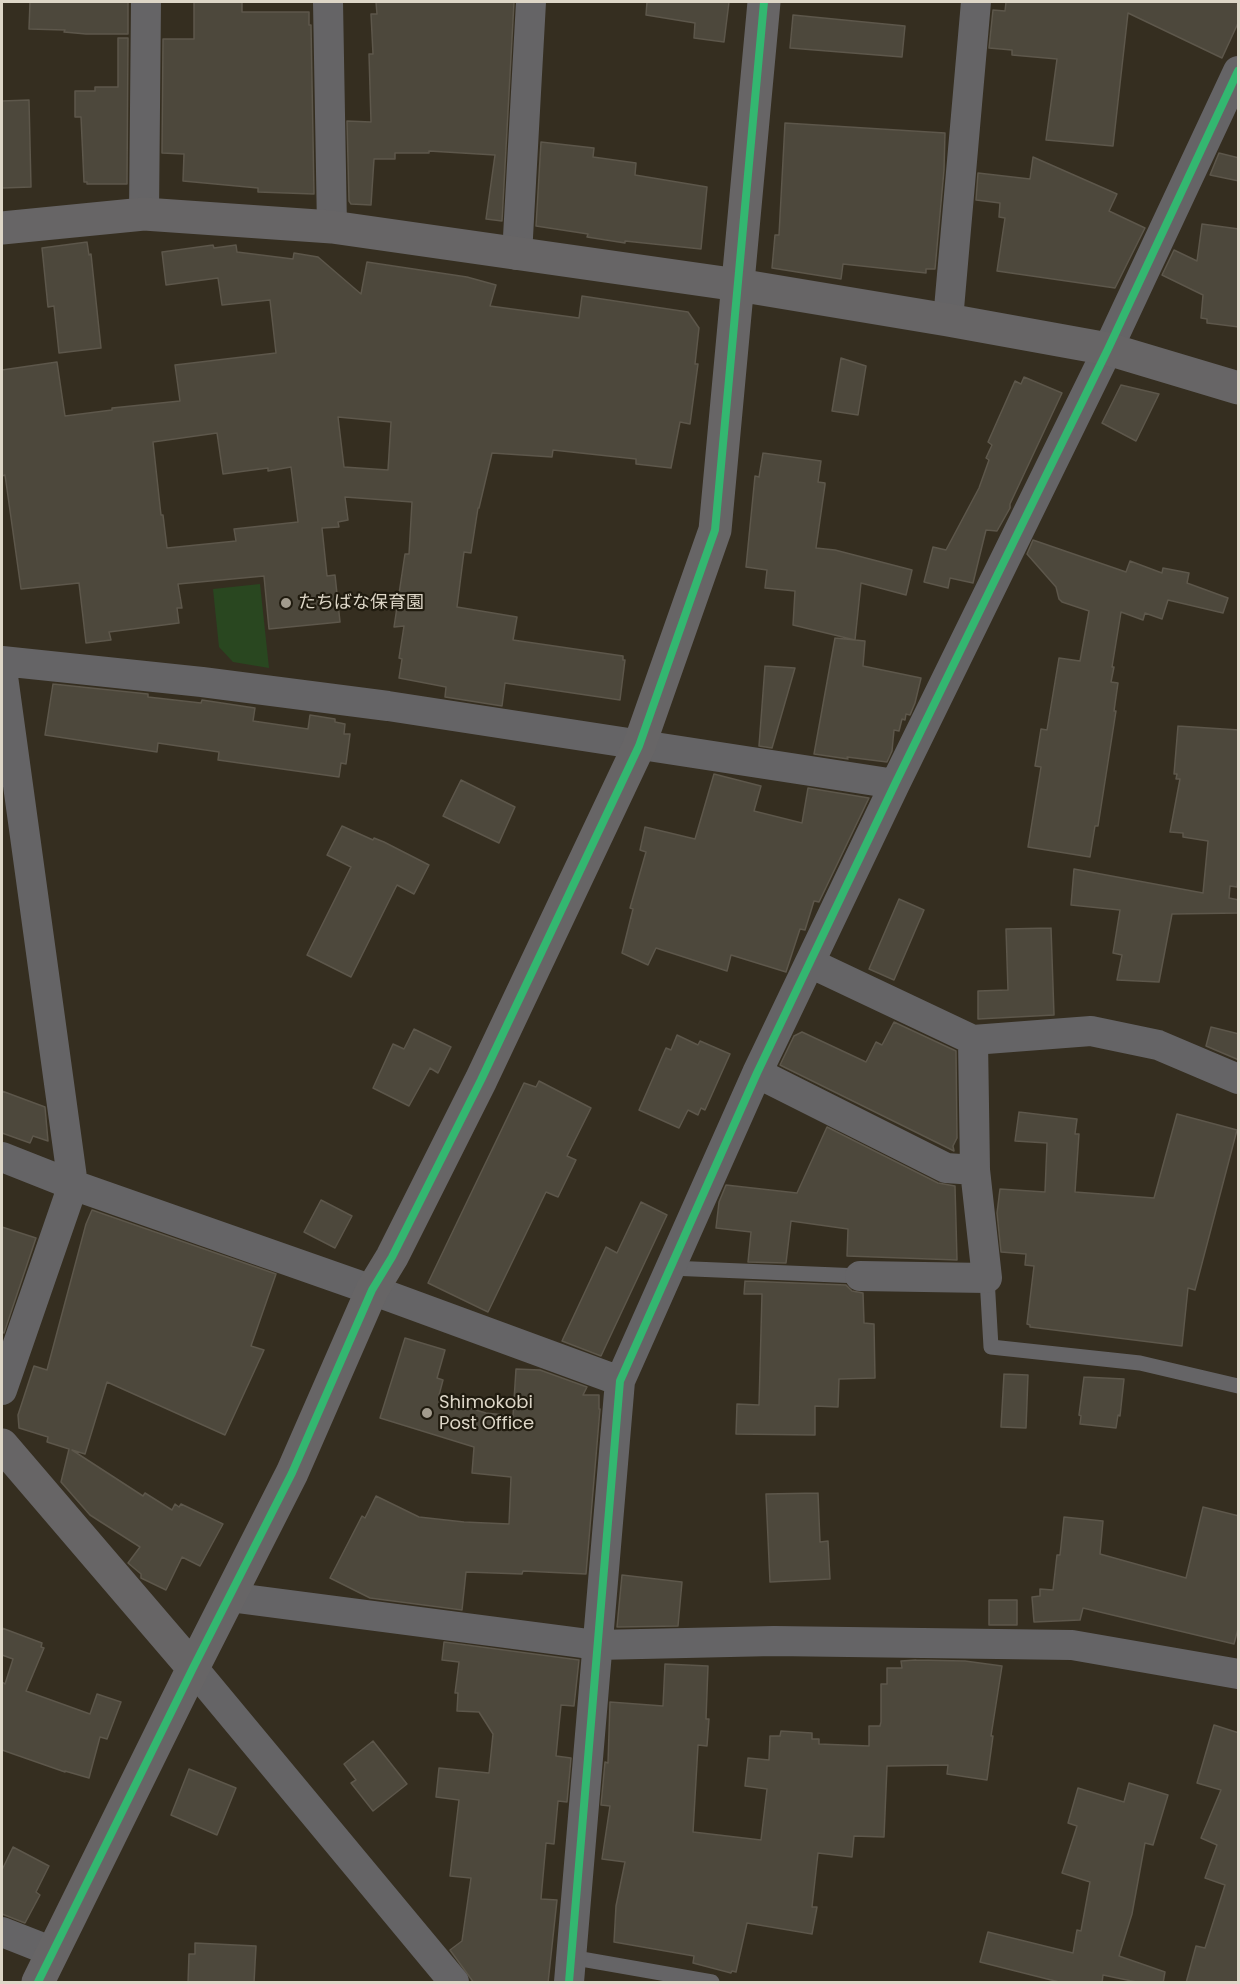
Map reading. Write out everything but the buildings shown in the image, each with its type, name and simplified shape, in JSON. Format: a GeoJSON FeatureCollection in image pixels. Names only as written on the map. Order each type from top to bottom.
{"type":"FeatureCollection","features":[{"type":"Feature","properties":{"kind":"street"},"geometry":{"type":"LineString","coordinates":[[144,214],[146,2]]}},
{"type":"Feature","properties":{"kind":"street"},"geometry":{"type":"LineString","coordinates":[[328,2],[332,227]]}},
{"type":"Feature","properties":{"kind":"street"},"geometry":{"type":"LineString","coordinates":[[517,255],[531,2]]}},
{"type":"Feature","properties":{"kind":"street"},"geometry":{"type":"LineString","coordinates":[[38,1983],[292,1473],[372,1290],[392,1257],[481,1080],[639,746],[714,530],[764,2]]}},
{"type":"Feature","properties":{"kind":"street"},"geometry":{"type":"LineString","coordinates":[[948,320],[976,2]]}},
{"type":"Feature","properties":{"kind":"street"},"geometry":{"type":"LineString","coordinates":[[569,1970],[620,1381],[757,1073],[895,784],[1108,350],[1239,71]]}},
{"type":"Feature","properties":{"kind":"street"},"geometry":{"type":"LineString","coordinates":[[2,228],[144,214],[332,227],[738,285],[948,320],[1108,350],[1239,388]]}},
{"type":"Feature","properties":{"kind":"street"},"geometry":{"type":"LineString","coordinates":[[2,662],[202,682],[388,706],[895,784]]}},
{"type":"Feature","properties":{"kind":"street"},"geometry":{"type":"LineString","coordinates":[[2,669],[73,1185],[2,1390]]}},
{"type":"Feature","properties":{"kind":"street"},"geometry":{"type":"LineString","coordinates":[[810,963],[973,1040],[1091,1031],[1158,1045],[1239,1079]]}},
{"type":"Feature","properties":{"kind":"street"},"geometry":{"type":"LineString","coordinates":[[860,1276],[987,1278],[975,1170],[973,1040]]}},
{"type":"Feature","properties":{"kind":"street"},"geometry":{"type":"LineString","coordinates":[[757,1073],[946,1168],[975,1170]]}},
{"type":"Feature","properties":{"kind":"street"},"geometry":{"type":"LineString","coordinates":[[2,1157],[73,1185],[372,1290],[620,1381]]}},
{"type":"Feature","properties":{"kind":"street"},"geometry":{"type":"LineString","coordinates":[[2,1445],[193,1668],[454,1983]]}},
{"type":"Feature","properties":{"kind":"street"},"geometry":{"type":"LineString","coordinates":[[229,1597],[597,1645],[774,1641],[1072,1645],[1239,1674]]}},
{"type":"Feature","properties":{"kind":"street"},"geometry":{"type":"LineString","coordinates":[[2,1932],[53,1952]]}},
{"type":"Feature","properties":{"kind":"lane"},"geometry":{"type":"LineString","coordinates":[[670,1268],[860,1276]]}},
{"type":"Feature","properties":{"kind":"lane"},"geometry":{"type":"LineString","coordinates":[[987,1278],[991,1347],[1140,1363],[1239,1386]]}},
{"type":"Feature","properties":{"kind":"lane"},"geometry":{"type":"LineString","coordinates":[[569,1970],[712,1983]]}},
{"type":"Feature","properties":{"kind":"green space"},"geometry":{"type":"Polygon","coordinates":[[[260,584],[269,668],[233,662],[219,647],[213,589],[260,584]]]}},
{"type":"Feature","properties":{"kind":"cycle path"},"geometry":{"type":"LineString","coordinates":[[38,1982],[292,1473],[372,1290],[392,1257],[481,1080],[639,746],[715,530],[764,2]]}},
{"type":"Feature","properties":{"kind":"cycle path"},"geometry":{"type":"LineString","coordinates":[[569,1982],[620,1381],[757,1073],[895,784],[1108,349],[1238,71]]}},
{"type":"Feature","properties":{"kind":"place","name":"たちばな保育園"},"geometry":{"type":"Point","coordinates":[286,603]}},
{"type":"Feature","properties":{"kind":"place","name":"Shimokobi Post Office"},"geometry":{"type":"Point","coordinates":[427,1413]}}]}
